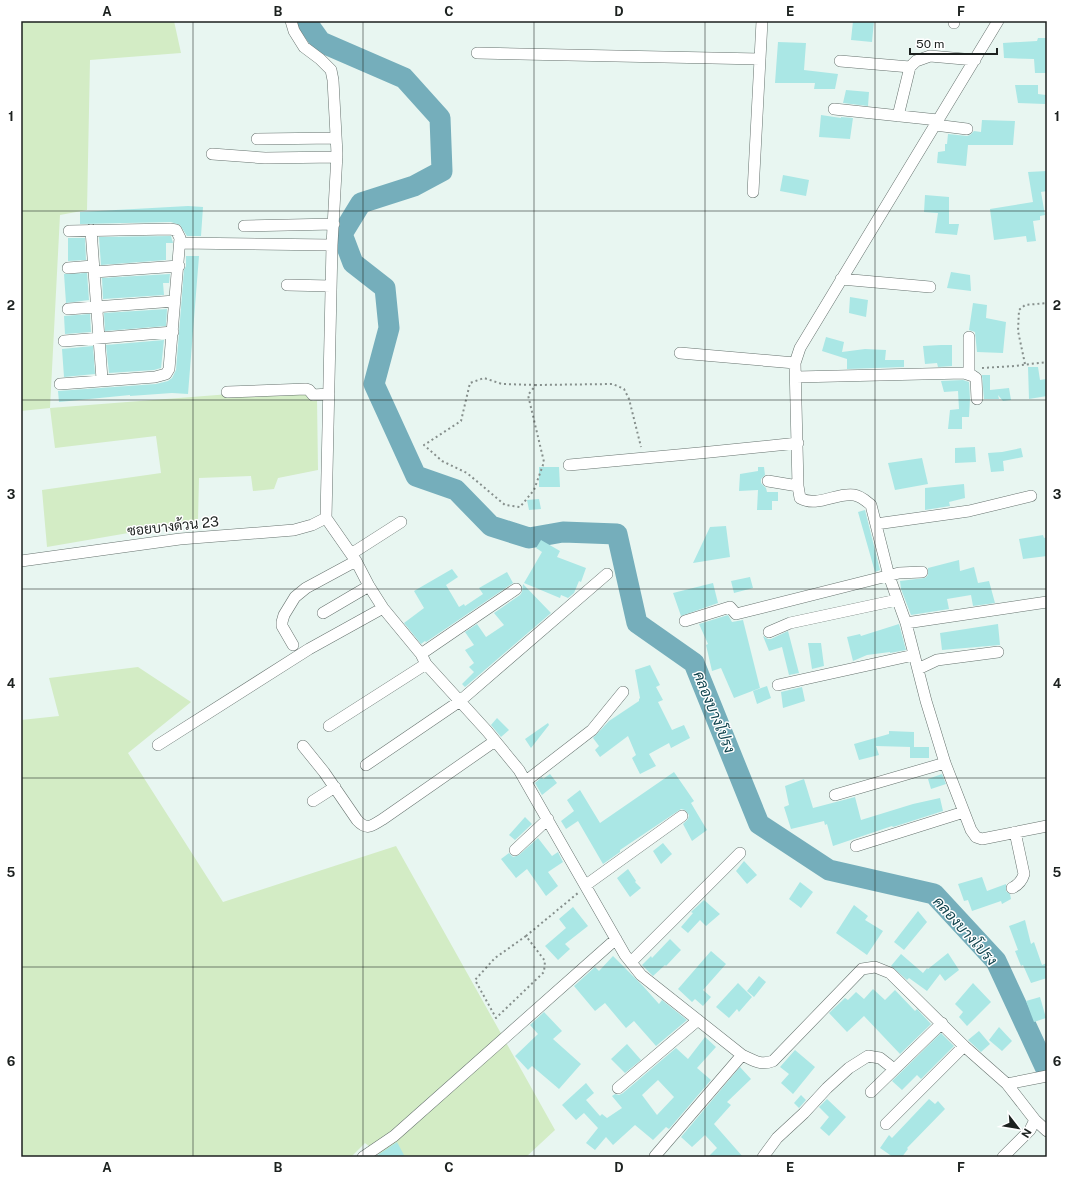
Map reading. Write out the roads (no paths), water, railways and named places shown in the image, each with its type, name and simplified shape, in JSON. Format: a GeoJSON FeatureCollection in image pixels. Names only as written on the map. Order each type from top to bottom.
{"type":"FeatureCollection","features":[{"type":"Feature","properties":{"kind":"street"},"geometry":{"type":"LineString","coordinates":[[291,21],[294,31],[304,47],[320,59],[331,70],[333,80],[337,158],[332,245],[326,518],[353,558],[383,608],[423,659],[488,731],[519,770],[625,955],[641,975],[742,1055],[756,1062],[766,1064],[773,1060],[862,969],[875,967],[890,973],[964,1046],[1007,1084],[1035,1120],[1047,1131]]}},
{"type":"Feature","properties":{"kind":"street"},"geometry":{"type":"LineString","coordinates":[[753,192],[762,21]]}},
{"type":"Feature","properties":{"kind":"street"},"geometry":{"type":"LineString","coordinates":[[998,21],[800,348],[796,363],[798,486],[800,498],[805,501],[816,501],[854,495],[863,498],[871,505],[889,576],[906,623],[926,701],[937,732],[945,763],[971,830],[976,837],[982,839],[1047,826]]}},
{"type":"Feature","properties":{"kind":"street"},"geometry":{"type":"LineString","coordinates":[[476,53],[760,59]]}},
{"type":"Feature","properties":{"kind":"street"},"geometry":{"type":"LineString","coordinates":[[898,116],[910,67],[916,61],[930,56],[975,60]]}},
{"type":"Feature","properties":{"kind":"street"},"geometry":{"type":"LineString","coordinates":[[840,62],[910,67]]}},
{"type":"Feature","properties":{"kind":"street"},"geometry":{"type":"LineString","coordinates":[[834,109],[898,116],[967,129]]}},
{"type":"Feature","properties":{"kind":"street"},"geometry":{"type":"LineString","coordinates":[[257,139],[336,138]]}},
{"type":"Feature","properties":{"kind":"street"},"geometry":{"type":"LineString","coordinates":[[212,154],[265,158],[337,158]]}},
{"type":"Feature","properties":{"kind":"street"},"geometry":{"type":"LineString","coordinates":[[244,226],[334,224]]}},
{"type":"Feature","properties":{"kind":"street"},"geometry":{"type":"LineString","coordinates":[[91,230],[102,380]]}},
{"type":"Feature","properties":{"kind":"street"},"geometry":{"type":"LineString","coordinates":[[60,384],[166,374],[169,369],[173,332],[174,301],[179,266],[180,238],[179,233],[176,230],[69,231]]}},
{"type":"Feature","properties":{"kind":"street"},"geometry":{"type":"LineString","coordinates":[[180,243],[332,245]]}},
{"type":"Feature","properties":{"kind":"street"},"geometry":{"type":"LineString","coordinates":[[68,268],[94,269],[179,266]]}},
{"type":"Feature","properties":{"kind":"street"},"geometry":{"type":"LineString","coordinates":[[841,280],[930,287]]}},
{"type":"Feature","properties":{"kind":"street"},"geometry":{"type":"LineString","coordinates":[[287,285],[331,286]]}},
{"type":"Feature","properties":{"kind":"street"},"geometry":{"type":"LineString","coordinates":[[68,309],[174,301]]}},
{"type":"Feature","properties":{"kind":"street"},"geometry":{"type":"LineString","coordinates":[[64,341],[173,332]]}},
{"type":"Feature","properties":{"kind":"street"},"geometry":{"type":"LineString","coordinates":[[969,337],[971,375]]}},
{"type":"Feature","properties":{"kind":"street"},"geometry":{"type":"LineString","coordinates":[[680,353],[796,363]]}},
{"type":"Feature","properties":{"kind":"street"},"geometry":{"type":"LineString","coordinates":[[796,377],[971,375],[976,378],[977,399]]}},
{"type":"Feature","properties":{"kind":"street"},"geometry":{"type":"LineString","coordinates":[[227,392],[306,389],[313,395],[328,394]]}},
{"type":"Feature","properties":{"kind":"street"},"geometry":{"type":"LineString","coordinates":[[569,465],[798,443]]}},
{"type":"Feature","properties":{"kind":"street"},"geometry":{"type":"LineString","coordinates":[[768,481],[798,486]]}},
{"type":"Feature","properties":{"kind":"street"},"geometry":{"type":"LineString","coordinates":[[876,524],[969,511],[1031,496]]}},
{"type":"Feature","properties":{"kind":"street","name":"ซอยบางด้วน 23"},"geometry":{"type":"LineString","coordinates":[[21,561],[180,539],[294,530],[312,525],[326,518]]}},
{"type":"Feature","properties":{"kind":"street"},"geometry":{"type":"LineString","coordinates":[[293,646],[282,626],[282,622],[284,615],[295,597],[306,588],[353,558],[401,522]]}},
{"type":"Feature","properties":{"kind":"street"},"geometry":{"type":"LineString","coordinates":[[685,621],[730,607],[736,614],[899,573],[922,572]]}},
{"type":"Feature","properties":{"kind":"street"},"geometry":{"type":"LineString","coordinates":[[366,765],[460,701],[607,574]]}},
{"type":"Feature","properties":{"kind":"street"},"geometry":{"type":"LineString","coordinates":[[323,613],[369,586]]}},
{"type":"Feature","properties":{"kind":"street"},"geometry":{"type":"LineString","coordinates":[[329,726],[423,659],[516,589]]}},
{"type":"Feature","properties":{"kind":"street"},"geometry":{"type":"LineString","coordinates":[[769,632],[790,623],[897,600]]}},
{"type":"Feature","properties":{"kind":"street"},"geometry":{"type":"LineString","coordinates":[[906,623],[1047,602]]}},
{"type":"Feature","properties":{"kind":"street"},"geometry":{"type":"LineString","coordinates":[[158,745],[309,649],[383,608]]}},
{"type":"Feature","properties":{"kind":"street"},"geometry":{"type":"LineString","coordinates":[[918,669],[937,660],[998,652]]}},
{"type":"Feature","properties":{"kind":"street"},"geometry":{"type":"LineString","coordinates":[[778,685],[914,655]]}},
{"type":"Feature","properties":{"kind":"street"},"geometry":{"type":"LineString","coordinates":[[526,781],[592,730],[623,692]]}},
{"type":"Feature","properties":{"kind":"street"},"geometry":{"type":"LineString","coordinates":[[303,746],[362,825],[367,827],[373,825],[495,741]]}},
{"type":"Feature","properties":{"kind":"street"},"geometry":{"type":"LineString","coordinates":[[835,796],[945,763]]}},
{"type":"Feature","properties":{"kind":"street"},"geometry":{"type":"LineString","coordinates":[[312,801],[335,787]]}},
{"type":"Feature","properties":{"kind":"street"},"geometry":{"type":"LineString","coordinates":[[856,846],[964,812]]}},
{"type":"Feature","properties":{"kind":"street"},"geometry":{"type":"LineString","coordinates":[[586,885],[682,816]]}},
{"type":"Feature","properties":{"kind":"street"},"geometry":{"type":"LineString","coordinates":[[515,850],[548,819]]}},
{"type":"Feature","properties":{"kind":"street"},"geometry":{"type":"LineString","coordinates":[[1012,888],[1018,885],[1024,874],[1015,832]]}},
{"type":"Feature","properties":{"kind":"street"},"geometry":{"type":"LineString","coordinates":[[631,962],[740,853]]}},
{"type":"Feature","properties":{"kind":"street"},"geometry":{"type":"LineString","coordinates":[[363,1157],[394,1136],[616,939]]}},
{"type":"Feature","properties":{"kind":"street"},"geometry":{"type":"LineString","coordinates":[[618,1088],[698,1020]]}},
{"type":"Feature","properties":{"kind":"street"},"geometry":{"type":"LineString","coordinates":[[871,1092],[942,1023]]}},
{"type":"Feature","properties":{"kind":"street"},"geometry":{"type":"LineString","coordinates":[[886,1124],[964,1046]]}},
{"type":"Feature","properties":{"kind":"street"},"geometry":{"type":"LineString","coordinates":[[655,1156],[742,1055]]}},
{"type":"Feature","properties":{"kind":"street"},"geometry":{"type":"LineString","coordinates":[[763,1157],[777,1138],[849,1068],[868,1056],[880,1058],[894,1069]]}},
{"type":"Feature","properties":{"kind":"street"},"geometry":{"type":"LineString","coordinates":[[1007,1084],[1047,1076]]}},
{"type":"Feature","properties":{"kind":"street"},"geometry":{"type":"LineString","coordinates":[[1003,1157],[1030,1130],[1035,1120]]}},
{"type":"Feature","properties":{"kind":"waterway","name":"คลองบางโปรง"},"geometry":{"type":"LineString","coordinates":[[306,21],[321,42],[404,78],[440,118],[442,171],[414,186],[361,203],[342,234],[353,263],[385,288],[389,328],[374,384],[416,476],[456,490],[491,526],[529,538],[563,532],[617,534],[637,623],[694,663],[759,824],[829,870],[934,894],[996,961],[1047,1071]]}}]}
